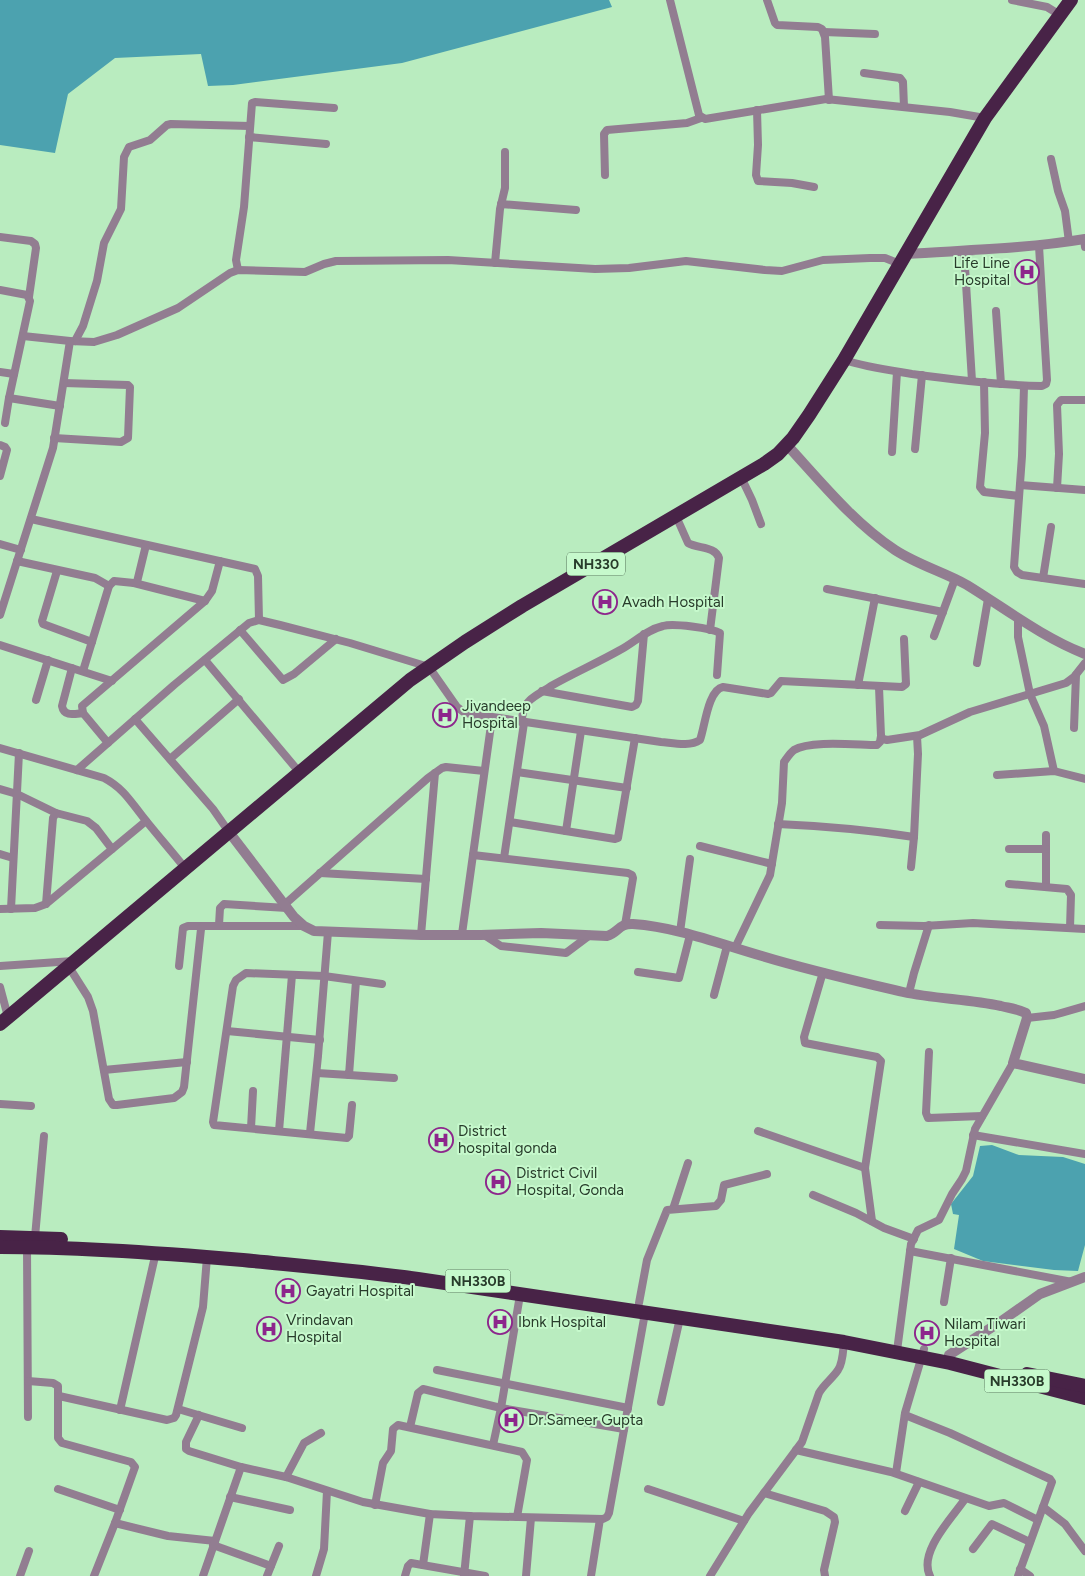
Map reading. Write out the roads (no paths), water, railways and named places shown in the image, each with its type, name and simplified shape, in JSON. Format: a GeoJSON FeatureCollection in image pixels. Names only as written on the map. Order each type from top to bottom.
{"type":"FeatureCollection","features":[{"type":"Feature","properties":{"kind":"highway","name":"NH330"},"geometry":{"type":"LineString","coordinates":[[4,1021],[410,680],[464,642],[514,611],[778,454],[809,415],[844,360],[985,118],[1071,0]]}},
{"type":"Feature","properties":{"kind":"highway","name":"NH330B"},"geometry":{"type":"LineString","coordinates":[[0,1237],[31,1242],[361,1271],[520,1295],[642,1308],[680,1318],[844,1342],[897,1347]]}},
{"type":"Feature","properties":{"kind":"highway","name":"NH330B"},"geometry":{"type":"LineString","coordinates":[[0,1247],[31,1242],[147,1244],[351,1264],[897,1347],[1085,1398]]}},
{"type":"Feature","properties":{"kind":"highway","name":"NH330B"},"geometry":{"type":"LineString","coordinates":[[923,1353],[948,1355],[1005,1370],[1085,1386]]}},
{"type":"Feature","properties":{"kind":"street"},"geometry":{"type":"LineString","coordinates":[[670,0],[701,118]]}},
{"type":"Feature","properties":{"kind":"street"},"geometry":{"type":"LineString","coordinates":[[767,0],[777,25],[818,26],[824,32],[829,100]]}},
{"type":"Feature","properties":{"kind":"street"},"geometry":{"type":"LineString","coordinates":[[1012,0],[1047,6],[1060,15]]}},
{"type":"Feature","properties":{"kind":"street"},"geometry":{"type":"LineString","coordinates":[[824,32],[876,34]]}},
{"type":"Feature","properties":{"kind":"street"},"geometry":{"type":"LineString","coordinates":[[864,73],[902,79],[904,107]]}},
{"type":"Feature","properties":{"kind":"street"},"geometry":{"type":"LineString","coordinates":[[605,175],[604,134],[607,130],[687,124],[701,118],[705,119],[818,100],[961,113],[985,118]]}},
{"type":"Feature","properties":{"kind":"street"},"geometry":{"type":"LineString","coordinates":[[238,270],[236,260],[244,207],[251,106],[255,102],[334,108]]}},
{"type":"Feature","properties":{"kind":"street"},"geometry":{"type":"LineString","coordinates":[[757,110],[758,151],[756,174],[758,181],[792,183],[814,187]]}},
{"type":"Feature","properties":{"kind":"street"},"geometry":{"type":"LineString","coordinates":[[0,615],[54,438],[72,341],[83,326],[97,281],[104,243],[121,209],[124,157],[129,147],[154,138],[167,125],[171,124],[250,126]]}},
{"type":"Feature","properties":{"kind":"street"},"geometry":{"type":"LineString","coordinates":[[249,137],[326,144]]}},
{"type":"Feature","properties":{"kind":"street"},"geometry":{"type":"LineString","coordinates":[[495,263],[501,204],[505,188],[505,152]]}},
{"type":"Feature","properties":{"kind":"street"},"geometry":{"type":"LineString","coordinates":[[1051,159],[1058,192],[1065,211],[1069,242]]}},
{"type":"Feature","properties":{"kind":"street"},"geometry":{"type":"LineString","coordinates":[[501,204],[576,210]]}},
{"type":"Feature","properties":{"kind":"street"},"geometry":{"type":"LineString","coordinates":[[0,238],[31,241],[35,244],[36,248],[30,301],[5,423]]}},
{"type":"Feature","properties":{"kind":"street"},"geometry":{"type":"LineString","coordinates":[[23,336],[94,342],[117,335],[178,308],[230,273],[238,270],[305,272],[336,261],[448,260],[595,270],[686,261],[765,270],[782,270],[822,260],[860,258],[903,259],[964,251],[1039,246],[1085,239],[1085,247]]}},
{"type":"Feature","properties":{"kind":"street"},"geometry":{"type":"LineString","coordinates":[[844,360],[866,367],[972,381],[1024,386],[1042,386],[1046,384],[1039,246]]}},
{"type":"Feature","properties":{"kind":"street"},"geometry":{"type":"LineString","coordinates":[[964,251],[972,381]]}},
{"type":"Feature","properties":{"kind":"street"},"geometry":{"type":"LineString","coordinates":[[0,290],[29,297]]}},
{"type":"Feature","properties":{"kind":"street"},"geometry":{"type":"LineString","coordinates":[[996,311],[1001,384]]}},
{"type":"Feature","properties":{"kind":"street"},"geometry":{"type":"LineString","coordinates":[[0,372],[14,374]]}},
{"type":"Feature","properties":{"kind":"street"},"geometry":{"type":"LineString","coordinates":[[892,452],[897,372]]}},
{"type":"Feature","properties":{"kind":"street"},"geometry":{"type":"LineString","coordinates":[[915,449],[922,375]]}},
{"type":"Feature","properties":{"kind":"street"},"geometry":{"type":"LineString","coordinates":[[984,382],[985,434],[980,487],[984,492],[1019,496]]}},
{"type":"Feature","properties":{"kind":"street"},"geometry":{"type":"LineString","coordinates":[[54,438],[121,442],[128,438],[130,387],[64,383]]}},
{"type":"Feature","properties":{"kind":"street"},"geometry":{"type":"LineString","coordinates":[[1024,386],[1014,567],[1022,575],[1085,584]]}},
{"type":"Feature","properties":{"kind":"street"},"geometry":{"type":"LineString","coordinates":[[10,398],[60,406]]}},
{"type":"Feature","properties":{"kind":"street"},"geometry":{"type":"LineString","coordinates":[[1058,488],[1057,404],[1061,400],[1085,400]]}},
{"type":"Feature","properties":{"kind":"street"},"geometry":{"type":"LineString","coordinates":[[0,445],[7,450],[0,476]]}},
{"type":"Feature","properties":{"kind":"street"},"geometry":{"type":"LineString","coordinates":[[787,445],[842,507],[895,550],[912,560],[955,579],[1043,634],[1085,654]]}},
{"type":"Feature","properties":{"kind":"street"},"geometry":{"type":"LineString","coordinates":[[741,477],[761,524]]}},
{"type":"Feature","properties":{"kind":"street"},"geometry":{"type":"LineString","coordinates":[[1020,485],[1085,490]]}},
{"type":"Feature","properties":{"kind":"street"},"geometry":{"type":"LineString","coordinates":[[676,516],[688,543],[714,550],[719,558],[710,630]]}},
{"type":"Feature","properties":{"kind":"street"},"geometry":{"type":"LineString","coordinates":[[30,519],[255,570],[257,572],[259,620]]}},
{"type":"Feature","properties":{"kind":"street"},"geometry":{"type":"LineString","coordinates":[[1043,578],[1051,527]]}},
{"type":"Feature","properties":{"kind":"street"},"geometry":{"type":"LineString","coordinates":[[0,544],[21,550]]}},
{"type":"Feature","properties":{"kind":"street"},"geometry":{"type":"LineString","coordinates":[[134,583],[138,579],[146,545]]}},
{"type":"Feature","properties":{"kind":"street"},"geometry":{"type":"LineString","coordinates":[[108,743],[83,713],[82,706],[205,601],[212,591],[220,561]]}},
{"type":"Feature","properties":{"kind":"street"},"geometry":{"type":"LineString","coordinates":[[17,562],[94,578],[109,586]]}},
{"type":"Feature","properties":{"kind":"street"},"geometry":{"type":"LineString","coordinates":[[57,571],[42,621],[43,624],[92,642]]}},
{"type":"Feature","properties":{"kind":"street"},"geometry":{"type":"LineString","coordinates":[[934,636],[955,579]]}},
{"type":"Feature","properties":{"kind":"street"},"geometry":{"type":"LineString","coordinates":[[83,671],[109,586],[114,581],[134,583],[205,601]]}},
{"type":"Feature","properties":{"kind":"street"},"geometry":{"type":"LineString","coordinates":[[0,586],[9,588]]}},
{"type":"Feature","properties":{"kind":"street"},"geometry":{"type":"LineString","coordinates":[[827,589],[943,612]]}},
{"type":"Feature","properties":{"kind":"street"},"geometry":{"type":"LineString","coordinates":[[858,685],[875,598]]}},
{"type":"Feature","properties":{"kind":"street"},"geometry":{"type":"LineString","coordinates":[[977,663],[988,599]]}},
{"type":"Feature","properties":{"kind":"street"},"geometry":{"type":"LineString","coordinates":[[1018,618],[1018,637],[1030,694],[1044,726],[1054,771]]}},
{"type":"Feature","properties":{"kind":"street"},"geometry":{"type":"LineString","coordinates":[[76,770],[240,630],[249,623],[259,620],[336,639],[429,667],[457,706],[465,713],[661,742],[686,743],[698,742],[700,740],[712,695],[719,688],[724,687],[768,694],[781,681],[902,687],[906,684],[904,639]]}},
{"type":"Feature","properties":{"kind":"street"},"geometry":{"type":"LineString","coordinates":[[504,858],[517,772],[524,707],[527,702],[567,677],[621,650],[644,634],[670,624],[718,631],[721,634],[717,675]]}},
{"type":"Feature","properties":{"kind":"street"},"geometry":{"type":"LineString","coordinates":[[240,630],[283,680],[294,674],[336,639]]}},
{"type":"Feature","properties":{"kind":"street"},"geometry":{"type":"LineString","coordinates":[[542,691],[632,706],[636,705],[638,701],[644,634]]}},
{"type":"Feature","properties":{"kind":"street"},"geometry":{"type":"LineString","coordinates":[[0,645],[112,680]]}},
{"type":"Feature","properties":{"kind":"street"},"geometry":{"type":"LineString","coordinates":[[36,700],[48,660]]}},
{"type":"Feature","properties":{"kind":"street"},"geometry":{"type":"LineString","coordinates":[[205,660],[300,773]]}},
{"type":"Feature","properties":{"kind":"street"},"geometry":{"type":"LineString","coordinates":[[881,736],[883,740],[917,736],[970,712],[1066,683],[1076,675],[1085,663]]}},
{"type":"Feature","properties":{"kind":"street"},"geometry":{"type":"LineString","coordinates":[[72,668],[62,710],[72,714],[83,713]]}},
{"type":"Feature","properties":{"kind":"street"},"geometry":{"type":"LineString","coordinates":[[1074,728],[1076,675]]}},
{"type":"Feature","properties":{"kind":"street"},"geometry":{"type":"LineString","coordinates":[[714,995],[731,947],[766,885],[772,864],[783,797],[784,762],[793,751],[812,744],[877,745],[880,742],[881,736],[879,687]]}},
{"type":"Feature","properties":{"kind":"street"},"geometry":{"type":"LineString","coordinates":[[170,759],[239,699]]}},
{"type":"Feature","properties":{"kind":"street"},"geometry":{"type":"LineString","coordinates":[[462,934],[492,718]]}},
{"type":"Feature","properties":{"kind":"street"},"geometry":{"type":"LineString","coordinates":[[135,719],[213,809],[286,906],[304,926],[314,931],[421,935],[541,933],[607,936],[613,935],[620,926],[631,924],[657,927],[822,972],[909,993],[1001,1006],[1026,1013],[1028,1018],[1013,1063],[974,1128],[966,1170],[942,1215],[935,1223],[918,1230],[914,1239],[910,1251],[897,1347]]}},
{"type":"Feature","properties":{"kind":"street"},"geometry":{"type":"LineString","coordinates":[[566,831],[581,731]]}},
{"type":"Feature","properties":{"kind":"street"},"geometry":{"type":"LineString","coordinates":[[911,867],[918,754],[917,736]]}},
{"type":"Feature","properties":{"kind":"street"},"geometry":{"type":"LineString","coordinates":[[510,822],[618,838],[635,738]]}},
{"type":"Feature","properties":{"kind":"street"},"geometry":{"type":"LineString","coordinates":[[0,748],[104,778],[116,785],[125,793],[185,868]]}},
{"type":"Feature","properties":{"kind":"street"},"geometry":{"type":"LineString","coordinates":[[10,909],[19,753]]}},
{"type":"Feature","properties":{"kind":"street"},"geometry":{"type":"LineString","coordinates":[[219,925],[220,908],[224,904],[286,906],[320,873],[442,768],[484,771]]}},
{"type":"Feature","properties":{"kind":"street"},"geometry":{"type":"LineString","coordinates":[[997,775],[1054,771],[1085,779]]}},
{"type":"Feature","properties":{"kind":"street"},"geometry":{"type":"LineString","coordinates":[[517,772],[627,788]]}},
{"type":"Feature","properties":{"kind":"street"},"geometry":{"type":"LineString","coordinates":[[421,935],[435,773]]}},
{"type":"Feature","properties":{"kind":"street"},"geometry":{"type":"LineString","coordinates":[[0,789],[17,794],[56,813],[87,821],[96,828],[112,849]]}},
{"type":"Feature","properties":{"kind":"street"},"geometry":{"type":"LineString","coordinates":[[46,904],[53,818],[56,813]]}},
{"type":"Feature","properties":{"kind":"street"},"geometry":{"type":"LineString","coordinates":[[0,909],[35,908],[46,904],[146,821]]}},
{"type":"Feature","properties":{"kind":"street"},"geometry":{"type":"LineString","coordinates":[[778,824],[846,828],[914,837]]}},
{"type":"Feature","properties":{"kind":"street"},"geometry":{"type":"LineString","coordinates":[[1046,834],[1046,886]]}},
{"type":"Feature","properties":{"kind":"street"},"geometry":{"type":"LineString","coordinates":[[700,846],[772,864]]}},
{"type":"Feature","properties":{"kind":"street"},"geometry":{"type":"LineString","coordinates":[[1009,848],[1046,849]]}},
{"type":"Feature","properties":{"kind":"street"},"geometry":{"type":"LineString","coordinates":[[0,854],[13,858]]}},
{"type":"Feature","properties":{"kind":"street"},"geometry":{"type":"LineString","coordinates":[[473,855],[628,873],[633,878],[625,925]]}},
{"type":"Feature","properties":{"kind":"street"},"geometry":{"type":"LineString","coordinates":[[638,972],[679,978],[685,934],[690,859]]}},
{"type":"Feature","properties":{"kind":"street"},"geometry":{"type":"LineString","coordinates":[[320,873],[426,879]]}},
{"type":"Feature","properties":{"kind":"street"},"geometry":{"type":"LineString","coordinates":[[1009,884],[1063,887],[1069,891],[1071,895],[1070,928]]}},
{"type":"Feature","properties":{"kind":"street"},"geometry":{"type":"LineString","coordinates":[[880,925],[973,923],[1085,929]]}},
{"type":"Feature","properties":{"kind":"street"},"geometry":{"type":"LineString","coordinates":[[909,993],[929,925]]}},
{"type":"Feature","properties":{"kind":"street"},"geometry":{"type":"LineString","coordinates":[[179,966],[184,928],[188,926],[304,926]]}},
{"type":"Feature","properties":{"kind":"street"},"geometry":{"type":"LineString","coordinates":[[0,966],[73,964],[94,1010],[109,1100],[113,1105],[178,1096],[184,1087],[201,929],[203,926]]}},
{"type":"Feature","properties":{"kind":"street"},"geometry":{"type":"LineString","coordinates":[[310,1133],[320,1040],[328,932]]}},
{"type":"Feature","properties":{"kind":"street"},"geometry":{"type":"LineString","coordinates":[[484,935],[501,946],[566,953],[590,935]]}},
{"type":"Feature","properties":{"kind":"street"},"geometry":{"type":"LineString","coordinates":[[822,972],[804,1041],[808,1045],[877,1057],[881,1061],[865,1168],[872,1221]]}},
{"type":"Feature","properties":{"kind":"street"},"geometry":{"type":"LineString","coordinates":[[352,1105],[349,1136],[347,1138],[251,1128],[217,1127],[214,1125],[233,986],[240,976],[246,973],[324,976],[382,984]]}},
{"type":"Feature","properties":{"kind":"street"},"geometry":{"type":"LineString","coordinates":[[279,1131],[292,974]]}},
{"type":"Feature","properties":{"kind":"street"},"geometry":{"type":"LineString","coordinates":[[349,1075],[356,981]]}},
{"type":"Feature","properties":{"kind":"street"},"geometry":{"type":"LineString","coordinates":[[0,987],[4,1021]]}},
{"type":"Feature","properties":{"kind":"street"},"geometry":{"type":"LineString","coordinates":[[1028,1018],[1054,1015],[1085,1006]]}},
{"type":"Feature","properties":{"kind":"street"},"geometry":{"type":"LineString","coordinates":[[227,1031],[320,1040]]}},
{"type":"Feature","properties":{"kind":"street"},"geometry":{"type":"LineString","coordinates":[[929,1052],[926,1113],[928,1118],[982,1116]]}},
{"type":"Feature","properties":{"kind":"street"},"geometry":{"type":"LineString","coordinates":[[104,1070],[187,1062]]}},
{"type":"Feature","properties":{"kind":"street"},"geometry":{"type":"LineString","coordinates":[[1013,1063],[1085,1079]]}},
{"type":"Feature","properties":{"kind":"street"},"geometry":{"type":"LineString","coordinates":[[317,1073],[394,1078]]}},
{"type":"Feature","properties":{"kind":"street"},"geometry":{"type":"LineString","coordinates":[[251,1128],[253,1091]]}},
{"type":"Feature","properties":{"kind":"street"},"geometry":{"type":"LineString","coordinates":[[0,1104],[31,1106]]}},
{"type":"Feature","properties":{"kind":"street"},"geometry":{"type":"LineString","coordinates":[[758,1131],[865,1168]]}},
{"type":"Feature","properties":{"kind":"street"},"geometry":{"type":"LineString","coordinates":[[973,1135],[1085,1154]]}},
{"type":"Feature","properties":{"kind":"street"},"geometry":{"type":"LineString","coordinates":[[28,1417],[31,1242],[44,1136]]}},
{"type":"Feature","properties":{"kind":"street"},"geometry":{"type":"LineString","coordinates":[[673,1209],[688,1163]]}},
{"type":"Feature","properties":{"kind":"street"},"geometry":{"type":"LineString","coordinates":[[199,1415],[186,1442],[186,1449],[189,1451],[241,1467],[286,1477],[374,1504],[430,1514],[531,1518],[600,1519],[607,1517],[610,1513],[628,1408],[648,1260],[662,1226],[665,1213],[669,1209],[716,1206],[721,1200],[724,1184],[767,1174]]}},
{"type":"Feature","properties":{"kind":"street"},"geometry":{"type":"LineString","coordinates":[[813,1195],[914,1239]]}},
{"type":"Feature","properties":{"kind":"street"},"geometry":{"type":"LineString","coordinates":[[910,1251],[1072,1282]]}},
{"type":"Feature","properties":{"kind":"street"},"geometry":{"type":"LineString","coordinates":[[120,1410],[156,1252]]}},
{"type":"Feature","properties":{"kind":"street"},"geometry":{"type":"LineString","coordinates":[[59,1396],[167,1420],[174,1418],[178,1409],[203,1307],[207,1257]]}},
{"type":"Feature","properties":{"kind":"street"},"geometry":{"type":"LineString","coordinates":[[944,1302],[951,1258]]}},
{"type":"Feature","properties":{"kind":"street"},"geometry":{"type":"LineString","coordinates":[[948,1355],[1040,1294],[1085,1277]]}},
{"type":"Feature","properties":{"kind":"street"},"geometry":{"type":"LineString","coordinates":[[493,1445],[506,1384],[520,1295]]}},
{"type":"Feature","properties":{"kind":"street"},"geometry":{"type":"LineString","coordinates":[[661,1402],[680,1318]]}},
{"type":"Feature","properties":{"kind":"street"},"geometry":{"type":"LineString","coordinates":[[710,1576],[744,1521],[796,1450],[806,1432],[822,1387],[838,1371],[841,1364],[844,1342]]}},
{"type":"Feature","properties":{"kind":"street"},"geometry":{"type":"LineString","coordinates":[[896,1473],[905,1416],[923,1353]]}},
{"type":"Feature","properties":{"kind":"street"},"geometry":{"type":"LineString","coordinates":[[437,1370],[628,1408]]}},
{"type":"Feature","properties":{"kind":"street"},"geometry":{"type":"LineString","coordinates":[[28,1381],[55,1384],[59,1390],[59,1441],[134,1464],[134,1472],[94,1576]]}},
{"type":"Feature","properties":{"kind":"street"},"geometry":{"type":"LineString","coordinates":[[410,1427],[418,1392],[422,1389],[501,1408],[624,1429]]}},
{"type":"Feature","properties":{"kind":"street"},"geometry":{"type":"LineString","coordinates":[[178,1409],[242,1428]]}},
{"type":"Feature","properties":{"kind":"street"},"geometry":{"type":"LineString","coordinates":[[905,1416],[950,1433],[1050,1479],[1052,1485],[1019,1572],[1030,1576]]}},
{"type":"Feature","properties":{"kind":"street"},"geometry":{"type":"LineString","coordinates":[[374,1504],[383,1463],[391,1451],[393,1429],[398,1425],[522,1452],[526,1457],[517,1517]]}},
{"type":"Feature","properties":{"kind":"street"},"geometry":{"type":"LineString","coordinates":[[286,1477],[304,1443],[321,1433]]}},
{"type":"Feature","properties":{"kind":"street"},"geometry":{"type":"LineString","coordinates":[[796,1450],[896,1473],[989,1506],[1004,1503],[1038,1520]]}},
{"type":"Feature","properties":{"kind":"street"},"geometry":{"type":"LineString","coordinates":[[203,1576],[241,1467]]}},
{"type":"Feature","properties":{"kind":"street"},"geometry":{"type":"LineString","coordinates":[[905,1511],[919,1482]]}},
{"type":"Feature","properties":{"kind":"street"},"geometry":{"type":"LineString","coordinates":[[58,1489],[120,1510]]}},
{"type":"Feature","properties":{"kind":"street"},"geometry":{"type":"LineString","coordinates":[[648,1489],[744,1521]]}},
{"type":"Feature","properties":{"kind":"street"},"geometry":{"type":"LineString","coordinates":[[316,1576],[324,1549],[327,1491]]}},
{"type":"Feature","properties":{"kind":"street"},"geometry":{"type":"LineString","coordinates":[[764,1494],[825,1511],[834,1517],[835,1522],[824,1570],[825,1576]]}},
{"type":"Feature","properties":{"kind":"street"},"geometry":{"type":"LineString","coordinates":[[230,1497],[290,1510]]}},
{"type":"Feature","properties":{"kind":"street"},"geometry":{"type":"LineString","coordinates":[[930,1576],[927,1562],[930,1551],[966,1499]]}},
{"type":"Feature","properties":{"kind":"street"},"geometry":{"type":"LineString","coordinates":[[1043,1507],[1065,1524],[1085,1551]]}},
{"type":"Feature","properties":{"kind":"street"},"geometry":{"type":"LineString","coordinates":[[423,1565],[430,1514]]}},
{"type":"Feature","properties":{"kind":"street"},"geometry":{"type":"LineString","coordinates":[[464,1574],[470,1516]]}},
{"type":"Feature","properties":{"kind":"street"},"geometry":{"type":"LineString","coordinates":[[526,1576],[531,1518]]}},
{"type":"Feature","properties":{"kind":"street"},"geometry":{"type":"LineString","coordinates":[[591,1576],[600,1519]]}},
{"type":"Feature","properties":{"kind":"street"},"geometry":{"type":"LineString","coordinates":[[115,1523],[168,1536],[214,1543],[271,1566]]}},
{"type":"Feature","properties":{"kind":"street"},"geometry":{"type":"LineString","coordinates":[[973,1549],[992,1524],[1030,1542]]}},
{"type":"Feature","properties":{"kind":"street"},"geometry":{"type":"LineString","coordinates":[[267,1576],[279,1546]]}},
{"type":"Feature","properties":{"kind":"street"},"geometry":{"type":"LineString","coordinates":[[20,1576],[28,1551]]}},
{"type":"Feature","properties":{"kind":"street"},"geometry":{"type":"LineString","coordinates":[[405,1576],[409,1564],[485,1576]]}},
{"type":"Feature","properties":{"kind":"water"},"geometry":{"type":"Polygon","coordinates":[[[0,0],[609,0],[612,7],[402,63],[233,85],[208,86],[201,54],[115,58],[68,94],[55,153],[0,145],[0,0]]]}},
{"type":"Feature","properties":{"kind":"water"},"geometry":{"type":"Polygon","coordinates":[[[992,1145],[1019,1155],[1063,1157],[1085,1164],[1085,1245],[1078,1271],[1054,1270],[983,1261],[954,1249],[959,1215],[953,1214],[951,1204],[973,1176],[980,1146],[992,1145]]]}},
{"type":"Feature","properties":{"kind":"place","name":"Life Line Hospital"},"geometry":{"type":"Point","coordinates":[1027,272]}},
{"type":"Feature","properties":{"kind":"place","name":"Avadh Hospital"},"geometry":{"type":"Point","coordinates":[605,602]}},
{"type":"Feature","properties":{"kind":"place","name":"Jivandeep Hospital"},"geometry":{"type":"Point","coordinates":[445,715]}},
{"type":"Feature","properties":{"kind":"place","name":"District hospital gonda"},"geometry":{"type":"Point","coordinates":[441,1140]}},
{"type":"Feature","properties":{"kind":"place","name":"District Civil Hospital, Gonda"},"geometry":{"type":"Point","coordinates":[498,1182]}},
{"type":"Feature","properties":{"kind":"place","name":"Gayatri Hospital"},"geometry":{"type":"Point","coordinates":[288,1291]}},
{"type":"Feature","properties":{"kind":"place","name":"Ibnk Hospital"},"geometry":{"type":"Point","coordinates":[500,1322]}},
{"type":"Feature","properties":{"kind":"place","name":"Vrindavan Hospital"},"geometry":{"type":"Point","coordinates":[269,1329]}},
{"type":"Feature","properties":{"kind":"place","name":"Nilam Tiwari Hospital"},"geometry":{"type":"Point","coordinates":[927,1333]}},
{"type":"Feature","properties":{"kind":"place","name":"Dr.Sameer Gupta"},"geometry":{"type":"Point","coordinates":[511,1420]}}]}
